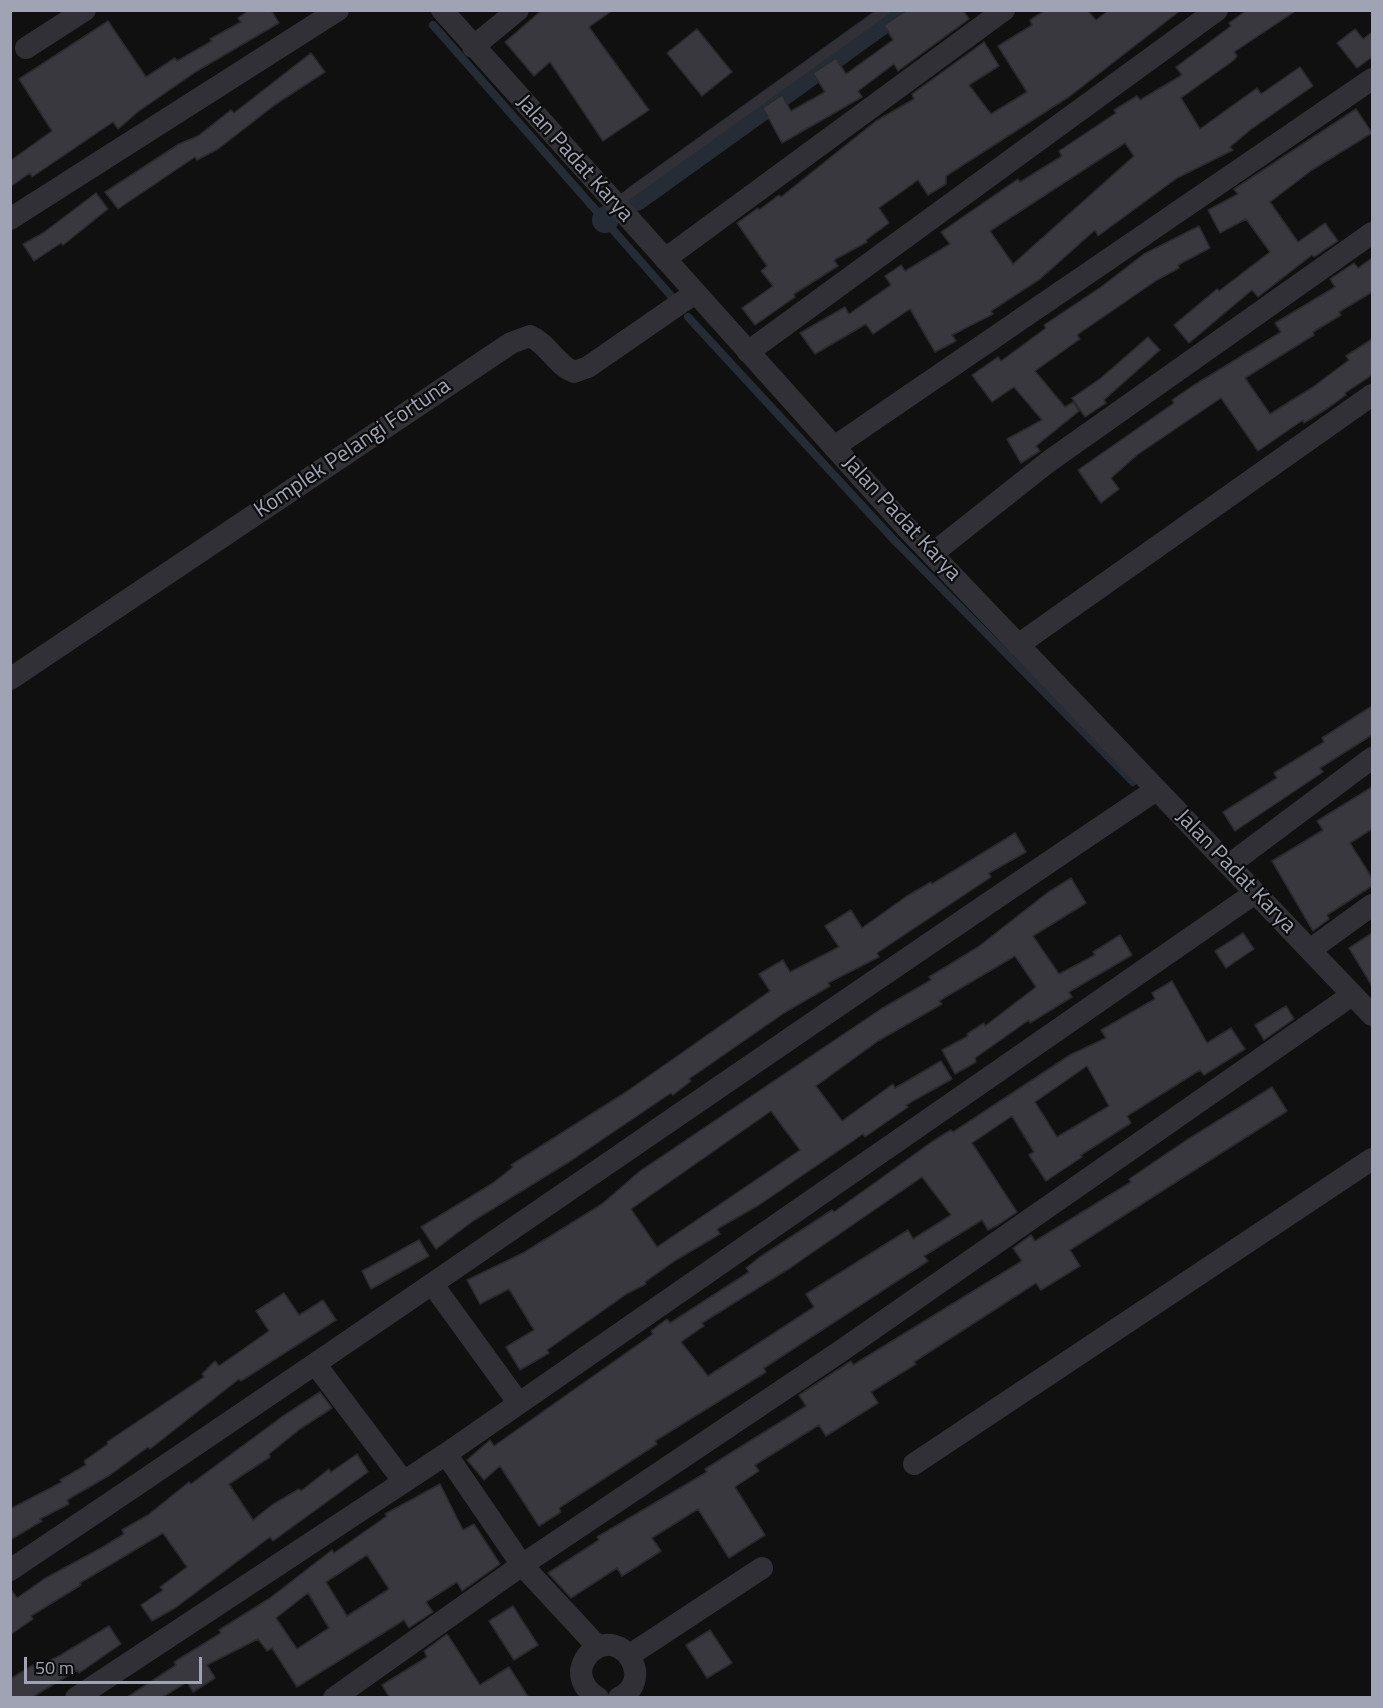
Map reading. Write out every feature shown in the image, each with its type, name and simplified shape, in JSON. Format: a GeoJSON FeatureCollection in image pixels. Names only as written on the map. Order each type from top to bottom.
{"type":"FeatureCollection","features":[{"type":"Feature","properties":{"kind":"street"},"geometry":{"type":"LineString","coordinates":[[26,48],[85,10]]}},
{"type":"Feature","properties":{"kind":"street"},"geometry":{"type":"LineString","coordinates":[[10,219],[338,10]]}},
{"type":"Feature","properties":{"kind":"street","name":"Jalan Padat Karya"},"geometry":{"type":"LineString","coordinates":[[442,10],[932,554],[1372,1015]]}},
{"type":"Feature","properties":{"kind":"street"},"geometry":{"type":"LineString","coordinates":[[473,47],[519,10]]}},
{"type":"Feature","properties":{"kind":"street"},"geometry":{"type":"LineString","coordinates":[[665,259],[1004,10]]}},
{"type":"Feature","properties":{"kind":"street"},"geometry":{"type":"LineString","coordinates":[[748,352],[1217,10]]}},
{"type":"Feature","properties":{"kind":"street"},"geometry":{"type":"LineString","coordinates":[[834,447],[1372,80]]}},
{"type":"Feature","properties":{"kind":"street"},"geometry":{"type":"LineString","coordinates":[[932,554],[1048,462],[1372,233]]}},
{"type":"Feature","properties":{"kind":"street","name":"Komplek Pelangi Fortuna"},"geometry":{"type":"LineString","coordinates":[[10,679],[511,343],[530,336],[541,341],[567,369],[574,372],[588,367],[696,293]]}},
{"type":"Feature","properties":{"kind":"street"},"geometry":{"type":"LineString","coordinates":[[1018,645],[1372,395]]}},
{"type":"Feature","properties":{"kind":"street"},"geometry":{"type":"LineString","coordinates":[[1229,865],[1372,758]]}},
{"type":"Feature","properties":{"kind":"street"},"geometry":{"type":"LineString","coordinates":[[10,1570],[316,1365],[766,1054],[1156,789]]}},
{"type":"Feature","properties":{"kind":"street"},"geometry":{"type":"LineString","coordinates":[[75,1698],[446,1454],[1255,893]]}},
{"type":"Feature","properties":{"kind":"street"},"geometry":{"type":"LineString","coordinates":[[1310,950],[1372,904]]}},
{"type":"Feature","properties":{"kind":"street"},"geometry":{"type":"LineString","coordinates":[[334,1698],[522,1565],[841,1351],[1352,995]]}},
{"type":"Feature","properties":{"kind":"street"},"geometry":{"type":"LineString","coordinates":[[914,1464],[1372,1159]]}},
{"type":"Feature","properties":{"kind":"street"},"geometry":{"type":"LineString","coordinates":[[433,1285],[518,1402]]}},
{"type":"Feature","properties":{"kind":"street"},"geometry":{"type":"LineString","coordinates":[[316,1365],[404,1482]]}},
{"type":"Feature","properties":{"kind":"street"},"geometry":{"type":"LineString","coordinates":[[446,1454],[522,1565],[598,1647]]}},
{"type":"Feature","properties":{"kind":"street"},"geometry":{"type":"LineString","coordinates":[[630,1655],[762,1568]]}},
{"type":"Feature","properties":{"kind":"street"},"geometry":{"type":"LineString","coordinates":[[584,1694],[581,1672],[585,1658],[598,1647],[615,1646],[630,1655],[636,1671],[632,1688],[619,1698]]}},
{"type":"Feature","properties":{"kind":"lane"},"geometry":{"type":"LineString","coordinates":[[615,204],[886,10]]}},
{"type":"Feature","properties":{"kind":"building"},"geometry":{"type":"Polygon","coordinates":[[[249,10],[271,10],[279,23],[197,71],[139,111],[118,129],[113,122],[32,177],[30,173],[10,187],[10,161],[52,131],[19,79],[108,21],[146,77],[175,58],[177,61],[212,41],[210,39],[241,22],[238,18],[249,10]]]}},
{"type":"Feature","properties":{"kind":"building"},"geometry":{"type":"Polygon","coordinates":[[[542,10],[613,10],[589,27],[649,110],[603,141],[550,62],[534,76],[505,42],[542,10]]]}},
{"type":"Feature","properties":{"kind":"building"},"geometry":{"type":"Polygon","coordinates":[[[907,10],[963,10],[969,19],[898,71],[894,64],[858,91],[862,97],[782,143],[763,108],[782,95],[791,111],[825,92],[813,73],[836,58],[846,74],[893,40],[884,25],[907,10]]]}},
{"type":"Feature","properties":{"kind":"building"},"geometry":{"type":"Polygon","coordinates":[[[1046,10],[1087,10],[1096,20],[1109,10],[1181,10],[1070,96],[946,176],[946,184],[928,195],[918,180],[879,208],[889,223],[866,240],[867,242],[834,260],[838,266],[794,294],[795,297],[755,325],[742,308],[773,286],[761,271],[767,266],[737,223],[779,195],[781,197],[876,121],[914,99],[912,94],[984,42],[999,66],[969,85],[991,114],[1027,92],[998,46],[1032,25],[1030,20],[1046,10]]]}},
{"type":"Feature","properties":{"kind":"building"},"geometry":{"type":"Polygon","coordinates":[[[1247,10],[1297,10],[1234,52],[1237,56],[1234,60],[1181,98],[1200,129],[1257,88],[1261,94],[1300,67],[1313,86],[1250,130],[1230,147],[1233,150],[1177,178],[1098,236],[1095,230],[1040,279],[991,311],[993,314],[952,335],[956,341],[935,352],[910,309],[873,334],[866,324],[815,354],[800,333],[845,307],[849,314],[891,285],[885,276],[901,265],[905,271],[950,244],[941,232],[1018,179],[1020,182],[1062,156],[1059,151],[1116,113],[1114,110],[1137,96],[1140,100],[1182,75],[1176,67],[1231,26],[1229,23],[1247,10]],[[1125,143],[990,231],[1013,264],[1134,156],[1125,143]]]}},
{"type":"Feature","properties":{"kind":"building"},"geometry":{"type":"Polygon","coordinates":[[[697,29],[732,72],[702,96],[667,53],[697,29]]]}},
{"type":"Feature","properties":{"kind":"building"},"geometry":{"type":"Polygon","coordinates":[[[1355,29],[1363,39],[1372,32],[1372,57],[1357,68],[1337,43],[1355,29]]]}},
{"type":"Feature","properties":{"kind":"building"},"geometry":{"type":"Polygon","coordinates":[[[311,53],[325,72],[276,104],[218,149],[197,160],[195,157],[118,209],[105,192],[179,144],[198,136],[231,110],[234,113],[311,53]]]}},
{"type":"Feature","properties":{"kind":"building"},"geometry":{"type":"Polygon","coordinates":[[[1356,109],[1372,133],[1312,170],[1270,202],[1298,242],[1325,223],[1338,241],[1314,257],[1312,255],[1258,297],[1252,290],[1189,343],[1174,325],[1217,289],[1219,291],[1270,252],[1246,219],[1220,233],[1208,210],[1238,194],[1234,189],[1356,109]]]}},
{"type":"Feature","properties":{"kind":"building"},"geometry":{"type":"Polygon","coordinates":[[[96,193],[108,209],[63,245],[61,243],[34,261],[23,244],[43,233],[96,193]]]}},
{"type":"Feature","properties":{"kind":"building"},"geometry":{"type":"Polygon","coordinates":[[[1199,226],[1210,248],[1178,265],[1179,268],[1157,280],[1077,335],[1080,339],[1035,371],[1065,407],[1073,402],[1079,411],[1036,446],[1040,451],[1021,463],[1007,439],[1042,420],[1014,387],[992,402],[972,375],[998,357],[1001,361],[1046,328],[1044,325],[1101,287],[1144,254],[1199,226]]]}},
{"type":"Feature","properties":{"kind":"building"},"geometry":{"type":"Polygon","coordinates":[[[1372,258],[1372,292],[1339,312],[1341,315],[1313,332],[1314,335],[1245,378],[1270,414],[1313,387],[1349,360],[1346,356],[1372,339],[1372,375],[1345,393],[1346,395],[1328,408],[1304,423],[1303,420],[1258,451],[1221,398],[1137,455],[1111,478],[1119,489],[1101,503],[1078,470],[1174,403],[1172,400],[1194,385],[1281,332],[1275,323],[1335,287],[1330,279],[1354,263],[1358,268],[1372,258]]]}},
{"type":"Feature","properties":{"kind":"building"},"geometry":{"type":"Polygon","coordinates":[[[1148,337],[1160,350],[1104,400],[1106,403],[1085,417],[1072,398],[1101,378],[1148,337]]]}},
{"type":"Feature","properties":{"kind":"building"},"geometry":{"type":"Polygon","coordinates":[[[1372,706],[1372,735],[1320,768],[1323,772],[1235,831],[1223,812],[1277,778],[1274,773],[1324,742],[1322,738],[1372,706]]]}},
{"type":"Feature","properties":{"kind":"building"},"geometry":{"type":"Polygon","coordinates":[[[1372,787],[1372,829],[1350,843],[1372,878],[1372,886],[1327,915],[1329,919],[1313,931],[1272,861],[1323,830],[1317,821],[1372,787]]]}},
{"type":"Feature","properties":{"kind":"building"},"geometry":{"type":"Polygon","coordinates":[[[1015,833],[1026,852],[989,873],[991,877],[877,953],[879,957],[828,983],[830,986],[784,1013],[689,1079],[691,1081],[673,1095],[671,1093],[572,1160],[473,1221],[436,1249],[421,1227],[493,1183],[513,1167],[511,1165],[626,1092],[770,991],[759,974],[783,960],[790,972],[839,947],[825,926],[851,910],[862,928],[907,896],[931,882],[932,884],[1015,833]]]}},
{"type":"Feature","properties":{"kind":"building"},"geometry":{"type":"Polygon","coordinates":[[[1071,878],[1086,903],[1033,936],[1059,974],[1095,955],[1093,952],[1120,935],[1132,955],[1069,992],[1072,997],[1030,1023],[1029,1020],[975,1058],[976,1062],[955,1074],[942,1050],[968,1036],[967,1034],[984,1023],[985,1026],[1036,987],[1015,956],[939,1001],[942,1004],[878,1041],[816,1086],[842,1121],[893,1084],[895,1088],[941,1061],[952,1079],[906,1105],[908,1107],[865,1137],[863,1134],[759,1205],[717,1229],[720,1234],[676,1260],[645,1282],[646,1284],[628,1293],[547,1350],[549,1353],[520,1370],[506,1347],[534,1330],[509,1289],[480,1304],[467,1280],[523,1253],[602,1204],[640,1171],[881,1009],[931,980],[929,977],[978,947],[1047,893],[1071,878]],[[771,1111],[631,1209],[657,1247],[800,1150],[771,1111]]]}},
{"type":"Feature","properties":{"kind":"building"},"geometry":{"type":"Polygon","coordinates":[[[1243,933],[1254,949],[1226,968],[1215,951],[1243,933]]]}},
{"type":"Feature","properties":{"kind":"building"},"geometry":{"type":"Polygon","coordinates":[[[1372,933],[1372,986],[1349,948],[1372,933]]]}},
{"type":"Feature","properties":{"kind":"building"},"geometry":{"type":"Polygon","coordinates":[[[1172,981],[1207,1043],[1231,1028],[1245,1049],[1204,1075],[1200,1070],[1127,1116],[1131,1123],[1046,1181],[1029,1155],[1034,1152],[1012,1116],[972,1143],[1017,1212],[988,1230],[982,1220],[924,1256],[928,1261],[764,1368],[766,1372],[655,1441],[657,1444],[559,1508],[561,1512],[539,1526],[500,1466],[484,1480],[467,1460],[490,1440],[494,1446],[653,1334],[651,1331],[667,1319],[670,1323],[749,1272],[746,1268],[760,1257],[832,1210],[834,1212],[933,1141],[951,1130],[953,1132],[1070,1055],[1106,1038],[1101,1030],[1155,999],[1152,993],[1172,981]],[[1087,1066],[1035,1102],[1057,1137],[1109,1106],[1087,1066]],[[922,1177],[790,1268],[702,1323],[704,1326],[681,1342],[708,1376],[814,1307],[806,1294],[908,1230],[913,1239],[951,1215],[922,1177]]]}},
{"type":"Feature","properties":{"kind":"building"},"geometry":{"type":"Polygon","coordinates":[[[1286,1006],[1294,1019],[1264,1040],[1255,1025],[1286,1006]]]}},
{"type":"Feature","properties":{"kind":"building"},"geometry":{"type":"Polygon","coordinates":[[[1272,1087],[1287,1111],[1070,1250],[1080,1266],[1041,1290],[1036,1283],[914,1362],[916,1364],[871,1392],[878,1403],[826,1436],[819,1425],[755,1465],[759,1471],[735,1487],[765,1535],[729,1558],[698,1509],[652,1538],[661,1551],[622,1576],[617,1568],[571,1598],[548,1573],[599,1540],[597,1537],[707,1472],[705,1469],[806,1406],[799,1395],[851,1361],[853,1365],[1022,1261],[1013,1248],[1031,1235],[1035,1241],[1131,1182],[1129,1179],[1185,1141],[1272,1087]]]}},
{"type":"Feature","properties":{"kind":"building"},"geometry":{"type":"Polygon","coordinates":[[[419,1240],[429,1256],[371,1289],[362,1271],[419,1240]]]}},
{"type":"Feature","properties":{"kind":"building"},"geometry":{"type":"Polygon","coordinates":[[[284,1293],[299,1315],[323,1300],[336,1320],[241,1381],[239,1379],[150,1449],[148,1447],[110,1475],[67,1500],[69,1504],[40,1519],[42,1521],[10,1540],[10,1509],[62,1482],[60,1480],[86,1465],[84,1461],[108,1444],[107,1442],[204,1377],[202,1374],[215,1361],[219,1366],[269,1331],[256,1311],[284,1293]]]}},
{"type":"Feature","properties":{"kind":"building"},"geometry":{"type":"Polygon","coordinates":[[[320,1392],[332,1408],[300,1429],[269,1454],[270,1457],[229,1484],[253,1520],[272,1505],[299,1489],[301,1491],[329,1469],[331,1472],[357,1454],[368,1472],[273,1541],[270,1537],[175,1608],[152,1621],[141,1605],[163,1590],[160,1587],[187,1567],[163,1533],[80,1583],[81,1585],[31,1616],[33,1619],[10,1635],[10,1588],[17,1598],[44,1579],[124,1534],[122,1530],[148,1515],[189,1482],[191,1484],[283,1416],[320,1392]]]}},
{"type":"Feature","properties":{"kind":"building"},"geometry":{"type":"Polygon","coordinates":[[[440,1484],[463,1530],[474,1524],[500,1564],[462,1591],[457,1582],[426,1602],[433,1612],[409,1628],[404,1620],[297,1687],[272,1648],[267,1651],[258,1639],[207,1665],[215,1678],[193,1692],[187,1682],[161,1698],[126,1698],[176,1665],[174,1662],[221,1633],[219,1630],[270,1598],[332,1550],[334,1553],[387,1516],[385,1514],[440,1484]],[[367,1555],[326,1582],[347,1616],[389,1589],[367,1555]],[[308,1593],[276,1618],[297,1649],[329,1628],[308,1593]]]}},
{"type":"Feature","properties":{"kind":"building"},"geometry":{"type":"Polygon","coordinates":[[[513,1606],[538,1645],[514,1660],[489,1621],[513,1606]]]}},
{"type":"Feature","properties":{"kind":"building"},"geometry":{"type":"Polygon","coordinates":[[[109,1626],[121,1644],[79,1673],[77,1670],[31,1698],[10,1698],[10,1679],[33,1665],[34,1668],[59,1656],[109,1626]]]}},
{"type":"Feature","properties":{"kind":"building"},"geometry":{"type":"Polygon","coordinates":[[[710,1630],[732,1663],[707,1678],[686,1645],[710,1630]]]}},
{"type":"Feature","properties":{"kind":"building"},"geometry":{"type":"Polygon","coordinates":[[[447,1634],[480,1685],[509,1667],[529,1698],[390,1698],[382,1685],[427,1657],[424,1651],[447,1634]]]}},
{"type":"Feature","properties":{"kind":"waterway"},"geometry":{"type":"LineString","coordinates":[[636,198],[898,10]]}},
{"type":"Feature","properties":{"kind":"waterway"},"geometry":{"type":"LineString","coordinates":[[433,25],[672,297]]}},
{"type":"Feature","properties":{"kind":"waterway"},"geometry":{"type":"LineString","coordinates":[[688,317],[894,540],[1133,782]]}}]}
